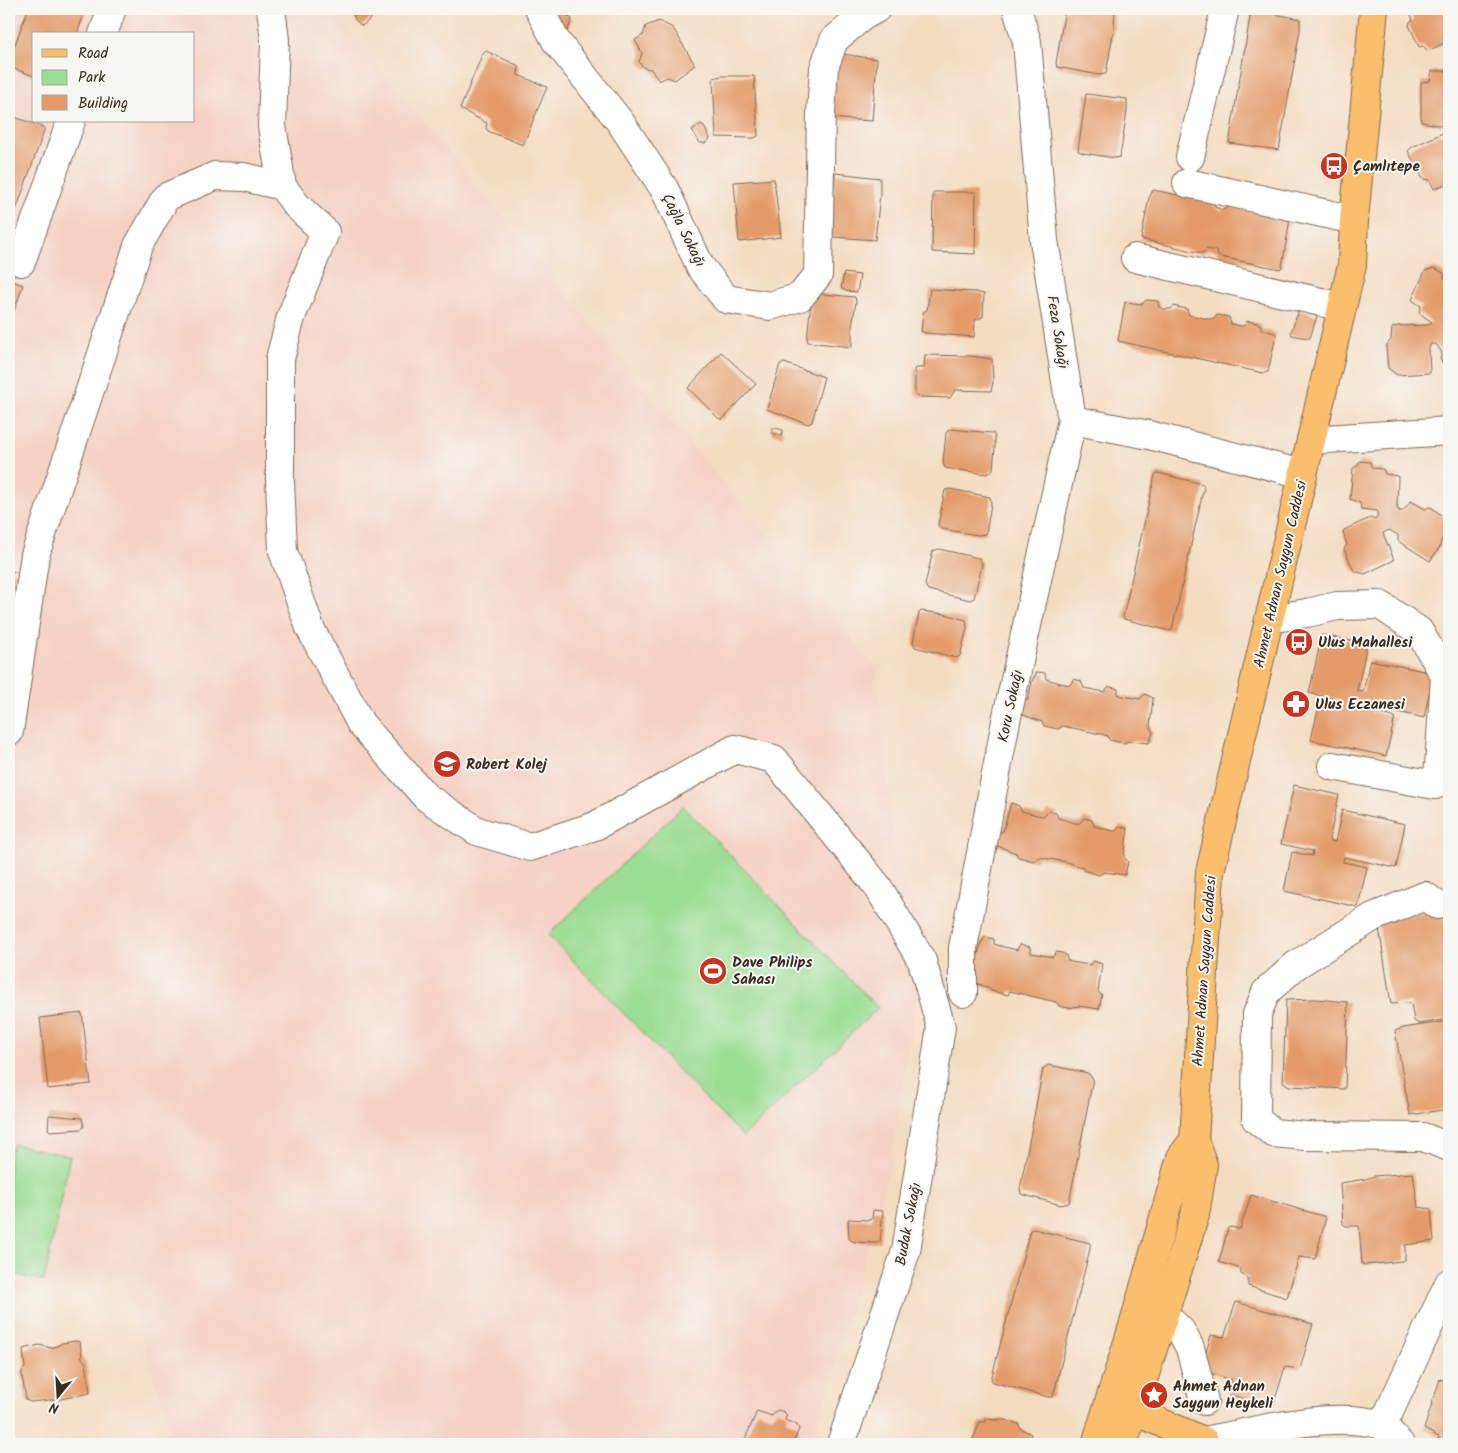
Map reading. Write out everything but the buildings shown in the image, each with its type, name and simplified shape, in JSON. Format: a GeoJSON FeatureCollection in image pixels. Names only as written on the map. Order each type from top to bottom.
{"type":"FeatureCollection","features":[{"type":"Feature","properties":{"kind":"main road","name":"Ahmet Adnan Saygun Caddesi"},"geometry":{"type":"LineString","coordinates":[[1134,1411],[1195,1215],[1203,1165],[1194,1140],[1210,872],[1352,265],[1354,220],[1373,9]]}},
{"type":"Feature","properties":{"kind":"main road"},"geometry":{"type":"LineString","coordinates":[[1105,1442],[1134,1323],[1181,1157],[1194,1140]]}},
{"type":"Feature","properties":{"kind":"main road"},"geometry":{"type":"LineString","coordinates":[[1105,1442],[1134,1411],[1200,1443]]}},
{"type":"Feature","properties":{"kind":"street"},"geometry":{"type":"LineString","coordinates":[[104,32],[112,9]]}},
{"type":"Feature","properties":{"kind":"street"},"geometry":{"type":"LineString","coordinates":[[9,732],[35,555],[138,246],[166,196],[215,176],[244,177],[282,186],[272,126],[275,40],[271,9]]}},
{"type":"Feature","properties":{"kind":"street","name":"Çağla Sokağı"},"geometry":{"type":"LineString","coordinates":[[539,9],[556,41],[621,123],[665,190],[700,266],[726,299],[770,306],[800,297],[818,275],[821,113],[824,68],[834,40],[863,16],[876,9]]}},
{"type":"Feature","properties":{"kind":"street","name":"Feza Sokağı"},"geometry":{"type":"LineString","coordinates":[[1017,9],[1027,42],[1044,240],[1072,420]]}},
{"type":"Feature","properties":{"kind":"street"},"geometry":{"type":"LineString","coordinates":[[1225,9],[1188,170],[1354,220]]}},
{"type":"Feature","properties":{"kind":"street"},"geometry":{"type":"LineString","coordinates":[[20,262],[71,122]]}},
{"type":"Feature","properties":{"kind":"street","name":"Budak Sokağı"},"geometry":{"type":"LineString","coordinates":[[282,186],[297,206],[325,232],[290,318],[280,359],[280,481],[283,551],[310,628],[361,724],[426,797],[477,831],[530,847],[595,826],[735,749],[774,758],[878,887],[922,961],[941,1027],[906,1251],[841,1444]]}},
{"type":"Feature","properties":{"kind":"street"},"geometry":{"type":"LineString","coordinates":[[1135,258],[1342,307]]}},
{"type":"Feature","properties":{"kind":"street"},"geometry":{"type":"LineString","coordinates":[[1072,420],[1149,435],[1303,474]]}},
{"type":"Feature","properties":{"kind":"street","name":"Koru Sokağı"},"geometry":{"type":"LineString","coordinates":[[963,993],[963,948],[970,910],[1006,721],[1072,420]]}},
{"type":"Feature","properties":{"kind":"street"},"geometry":{"type":"LineString","coordinates":[[1311,440],[1449,431]]}},
{"type":"Feature","properties":{"kind":"street"},"geometry":{"type":"LineString","coordinates":[[1269,619],[1337,606],[1380,605],[1419,631],[1445,676],[1444,766],[1435,785],[1332,766]]}},
{"type":"Feature","properties":{"kind":"street"},"geometry":{"type":"LineString","coordinates":[[1437,904],[1425,896],[1373,917],[1296,965],[1266,992],[1257,1014],[1256,1119],[1273,1133],[1306,1136],[1423,1137],[1449,1146]]}},
{"type":"Feature","properties":{"kind":"street"},"geometry":{"type":"LineString","coordinates":[[1200,1443],[1296,1424],[1345,1419],[1367,1421],[1392,1435],[1449,1283]]}},
{"type":"Feature","properties":{"kind":"street"},"geometry":{"type":"LineString","coordinates":[[1164,1314],[1181,1332],[1190,1348],[1204,1401]]}},
{"type":"Feature","properties":{"kind":"shaded area","name":"Robert Kolej"},"geometry":{"type":"Polygon","coordinates":[[[9,9],[331,9],[876,668],[896,859],[926,935],[890,1166],[813,1444],[175,1444],[123,1277],[9,1294],[9,9]]]}},
{"type":"Feature","properties":{"kind":"green space","name":"Dave Philips Sahası"},"geometry":{"type":"Polygon","coordinates":[[[683,806],[878,1008],[743,1137],[548,935],[683,806]]]}},
{"type":"Feature","properties":{"kind":"green space"},"geometry":{"type":"Polygon","coordinates":[[[13,1144],[70,1156],[44,1281],[9,1273],[9,1162],[13,1144]]]}},
{"type":"Feature","properties":{"kind":"place","name":"Çamlıtepe"},"geometry":{"type":"Point","coordinates":[1334,166]}},
{"type":"Feature","properties":{"kind":"place","name":"Ulus Mahallesi"},"geometry":{"type":"Point","coordinates":[1299,642]}},
{"type":"Feature","properties":{"kind":"place","name":"Ulus Eczanesi"},"geometry":{"type":"Point","coordinates":[1296,704]}},
{"type":"Feature","properties":{"kind":"place","name":"Robert Kolej"},"geometry":{"type":"Point","coordinates":[447,764]}},
{"type":"Feature","properties":{"kind":"place","name":"Dave Philips Sahası"},"geometry":{"type":"Point","coordinates":[713,971]}},
{"type":"Feature","properties":{"kind":"place","name":"Ahmet Adnan Saygun Heykeli"},"geometry":{"type":"Point","coordinates":[1154,1395]}}]}
